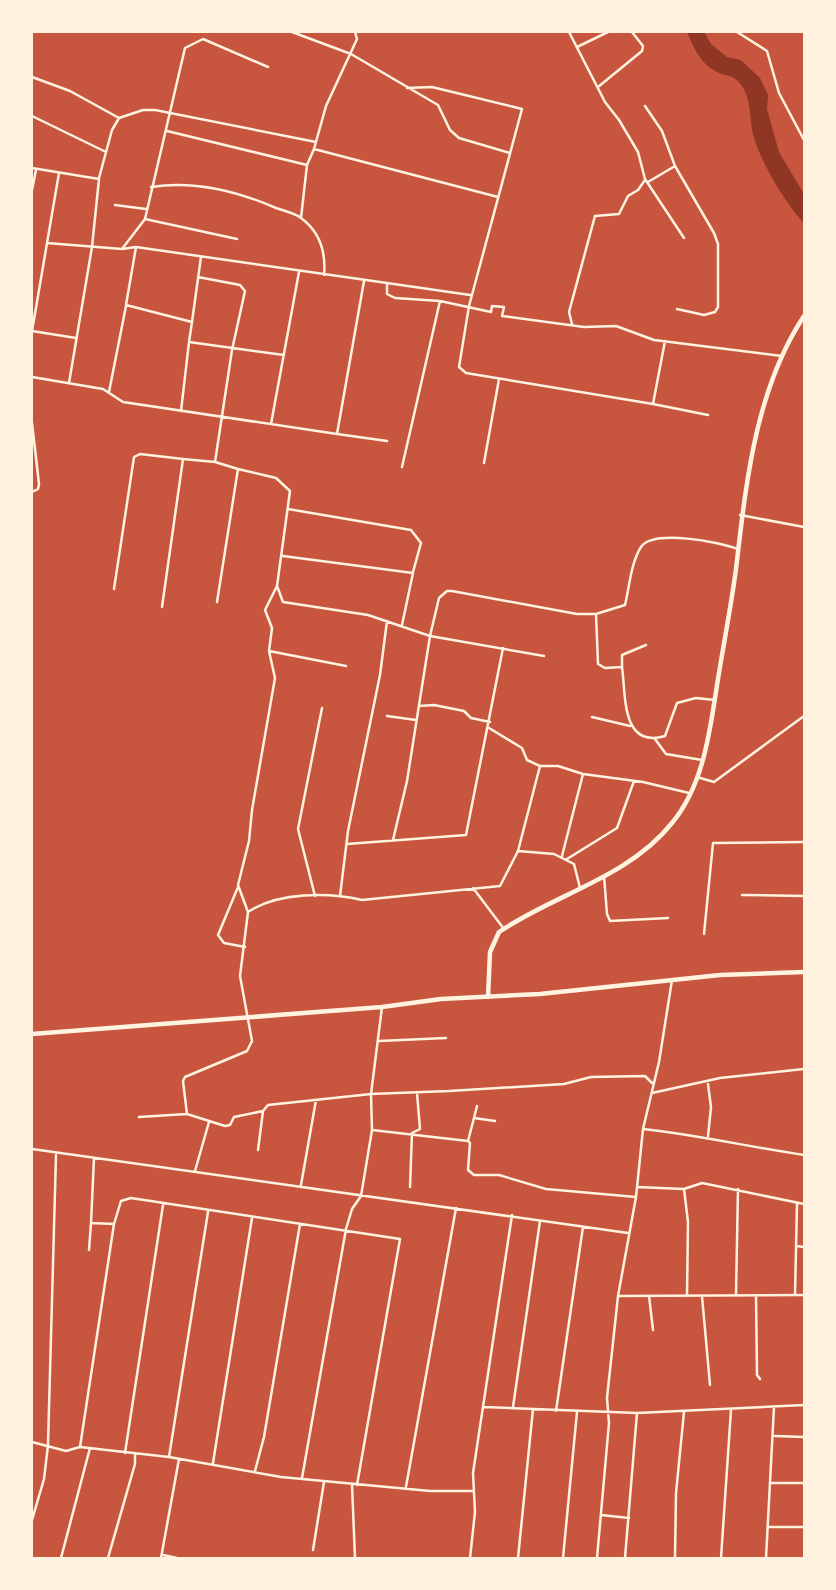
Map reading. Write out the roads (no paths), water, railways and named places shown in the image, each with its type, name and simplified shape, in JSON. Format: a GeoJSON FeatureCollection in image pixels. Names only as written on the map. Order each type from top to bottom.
{"type":"FeatureCollection","features":[{"type":"Feature","properties":{"kind":"main road"},"geometry":{"type":"LineString","coordinates":[[488,997],[489,952],[495,936],[635,859],[673,822],[697,777],[715,700],[738,550],[740,515],[767,398],[782,356],[804,316]]}},
{"type":"Feature","properties":{"kind":"main road"},"geometry":{"type":"LineString","coordinates":[[32,1034],[249,1015],[382,1007],[441,999],[720,975],[804,972]]}},
{"type":"Feature","properties":{"kind":"street"},"geometry":{"type":"LineString","coordinates":[[292,32],[351,54],[438,105],[454,135],[510,153]]}},
{"type":"Feature","properties":{"kind":"street"},"geometry":{"type":"LineString","coordinates":[[301,218],[307,165],[326,106],[357,39],[355,32]]}},
{"type":"Feature","properties":{"kind":"street"},"geometry":{"type":"LineString","coordinates":[[569,32],[598,87],[638,152],[646,181],[684,238]]}},
{"type":"Feature","properties":{"kind":"street"},"geometry":{"type":"LineString","coordinates":[[577,47],[608,32]]}},
{"type":"Feature","properties":{"kind":"street"},"geometry":{"type":"LineString","coordinates":[[598,87],[642,51],[643,46],[632,32]]}},
{"type":"Feature","properties":{"kind":"street"},"geometry":{"type":"LineString","coordinates":[[737,32],[767,51],[779,93],[804,141]]}},
{"type":"Feature","properties":{"kind":"street"},"geometry":{"type":"LineString","coordinates":[[122,249],[145,219],[185,48],[203,39],[268,67]]}},
{"type":"Feature","properties":{"kind":"street"},"geometry":{"type":"LineString","coordinates":[[32,77],[70,91],[119,118],[143,110],[169,112],[316,142]]}},
{"type":"Feature","properties":{"kind":"street"},"geometry":{"type":"LineString","coordinates":[[407,88],[432,88],[522,109],[469,306],[459,368],[466,373],[708,415]]}},
{"type":"Feature","properties":{"kind":"street"},"geometry":{"type":"LineString","coordinates":[[645,106],[662,131],[675,166],[718,244],[719,295],[715,312],[704,315],[677,309]]}},
{"type":"Feature","properties":{"kind":"street"},"geometry":{"type":"LineString","coordinates":[[32,116],[106,152]]}},
{"type":"Feature","properties":{"kind":"street"},"geometry":{"type":"LineString","coordinates":[[69,383],[92,247],[99,179],[119,118]]}},
{"type":"Feature","properties":{"kind":"street"},"geometry":{"type":"LineString","coordinates":[[166,131],[307,165]]}},
{"type":"Feature","properties":{"kind":"street"},"geometry":{"type":"LineString","coordinates":[[314,149],[498,197]]}},
{"type":"Feature","properties":{"kind":"street"},"geometry":{"type":"LineString","coordinates":[[572,324],[569,312],[595,216],[619,214],[628,196],[646,181],[675,166]]}},
{"type":"Feature","properties":{"kind":"street"},"geometry":{"type":"LineString","coordinates":[[32,167],[99,179]]}},
{"type":"Feature","properties":{"kind":"street"},"geometry":{"type":"LineString","coordinates":[[32,190],[37,169]]}},
{"type":"Feature","properties":{"kind":"street"},"geometry":{"type":"LineString","coordinates":[[59,171],[32,331],[76,338]]}},
{"type":"Feature","properties":{"kind":"street"},"geometry":{"type":"LineString","coordinates":[[151,187],[208,187],[257,200],[301,218],[326,255],[324,276]]}},
{"type":"Feature","properties":{"kind":"street"},"geometry":{"type":"LineString","coordinates":[[115,205],[146,209]]}},
{"type":"Feature","properties":{"kind":"street"},"geometry":{"type":"LineString","coordinates":[[145,219],[237,239]]}},
{"type":"Feature","properties":{"kind":"street"},"geometry":{"type":"LineString","coordinates":[[47,243],[122,249],[135,247],[472,295]]}},
{"type":"Feature","properties":{"kind":"street"},"geometry":{"type":"LineString","coordinates":[[109,392],[135,247]]}},
{"type":"Feature","properties":{"kind":"street"},"geometry":{"type":"LineString","coordinates":[[181,411],[201,257]]}},
{"type":"Feature","properties":{"kind":"street"},"geometry":{"type":"LineString","coordinates":[[271,425],[299,272]]}},
{"type":"Feature","properties":{"kind":"street"},"geometry":{"type":"LineString","coordinates":[[198,277],[240,285],[245,291],[232,350],[215,462]]}},
{"type":"Feature","properties":{"kind":"street"},"geometry":{"type":"LineString","coordinates":[[337,434],[365,281]]}},
{"type":"Feature","properties":{"kind":"street"},"geometry":{"type":"LineString","coordinates":[[387,283],[387,294],[395,298],[440,301],[491,312],[492,306],[504,307],[502,316],[584,327],[616,326],[665,341],[782,356]]}},
{"type":"Feature","properties":{"kind":"street"},"geometry":{"type":"LineString","coordinates":[[402,467],[440,301]]}},
{"type":"Feature","properties":{"kind":"street"},"geometry":{"type":"LineString","coordinates":[[126,305],[192,322]]}},
{"type":"Feature","properties":{"kind":"street"},"geometry":{"type":"LineString","coordinates":[[653,404],[665,341]]}},
{"type":"Feature","properties":{"kind":"street"},"geometry":{"type":"LineString","coordinates":[[189,342],[284,355]]}},
{"type":"Feature","properties":{"kind":"street"},"geometry":{"type":"LineString","coordinates":[[32,377],[109,392],[123,402],[387,441]]}},
{"type":"Feature","properties":{"kind":"street"},"geometry":{"type":"LineString","coordinates":[[484,463],[499,379]]}},
{"type":"Feature","properties":{"kind":"street"},"geometry":{"type":"LineString","coordinates":[[32,423],[39,484],[38,489],[32,492]]}},
{"type":"Feature","properties":{"kind":"street"},"geometry":{"type":"LineString","coordinates":[[114,589],[134,457],[140,454],[215,462],[283,481],[290,491],[277,586],[265,610],[272,628],[269,651],[275,678],[252,810],[250,841],[239,885],[218,935],[224,943],[245,947]]}},
{"type":"Feature","properties":{"kind":"street"},"geometry":{"type":"LineString","coordinates":[[162,607],[183,459]]}},
{"type":"Feature","properties":{"kind":"street"},"geometry":{"type":"LineString","coordinates":[[216,602],[238,469]]}},
{"type":"Feature","properties":{"kind":"street"},"geometry":{"type":"LineString","coordinates":[[288,509],[411,530],[421,543],[402,625]]}},
{"type":"Feature","properties":{"kind":"street"},"geometry":{"type":"LineString","coordinates":[[740,515],[804,527]]}},
{"type":"Feature","properties":{"kind":"street"},"geometry":{"type":"LineString","coordinates":[[393,840],[407,781],[430,636],[439,598],[447,591],[566,612],[596,614],[625,605],[638,554],[645,542],[652,539],[702,541],[738,550]]}},
{"type":"Feature","properties":{"kind":"street"},"geometry":{"type":"LineString","coordinates":[[283,556],[413,573]]}},
{"type":"Feature","properties":{"kind":"street"},"geometry":{"type":"LineString","coordinates":[[277,586],[283,603],[289,605],[368,615],[430,636],[544,656]]}},
{"type":"Feature","properties":{"kind":"street"},"geometry":{"type":"LineString","coordinates":[[596,614],[598,664],[605,668],[622,667]]}},
{"type":"Feature","properties":{"kind":"street"},"geometry":{"type":"LineString","coordinates":[[340,896],[347,844],[380,675],[387,621]]}},
{"type":"Feature","properties":{"kind":"street"},"geometry":{"type":"LineString","coordinates":[[630,726],[622,655],[646,645]]}},
{"type":"Feature","properties":{"kind":"street"},"geometry":{"type":"LineString","coordinates":[[347,844],[467,835],[503,648]]}},
{"type":"Feature","properties":{"kind":"street"},"geometry":{"type":"LineString","coordinates":[[269,651],[346,666]]}},
{"type":"Feature","properties":{"kind":"street"},"geometry":{"type":"LineString","coordinates":[[655,739],[664,736],[677,703],[696,698],[715,700]]}},
{"type":"Feature","properties":{"kind":"street"},"geometry":{"type":"LineString","coordinates":[[419,706],[434,705],[464,711],[471,718],[490,722]]}},
{"type":"Feature","properties":{"kind":"street"},"geometry":{"type":"LineString","coordinates":[[315,896],[298,829],[322,708]]}},
{"type":"Feature","properties":{"kind":"street"},"geometry":{"type":"LineString","coordinates":[[387,716],[416,720]]}},
{"type":"Feature","properties":{"kind":"street"},"geometry":{"type":"LineString","coordinates":[[697,777],[714,782],[723,777],[738,761],[804,716]]}},
{"type":"Feature","properties":{"kind":"street"},"geometry":{"type":"LineString","coordinates":[[592,717],[630,726],[637,733],[655,739],[666,754],[702,760]]}},
{"type":"Feature","properties":{"kind":"street"},"geometry":{"type":"LineString","coordinates":[[489,728],[522,748],[527,760],[540,766],[558,766],[583,774],[635,781],[689,793]]}},
{"type":"Feature","properties":{"kind":"street"},"geometry":{"type":"LineString","coordinates":[[248,912],[271,901],[315,896],[340,896],[362,900],[502,884],[517,851],[540,766]]}},
{"type":"Feature","properties":{"kind":"street"},"geometry":{"type":"LineString","coordinates":[[562,856],[583,774]]}},
{"type":"Feature","properties":{"kind":"street"},"geometry":{"type":"LineString","coordinates":[[567,859],[617,828],[635,781]]}},
{"type":"Feature","properties":{"kind":"street"},"geometry":{"type":"LineString","coordinates":[[704,934],[713,843],[804,842]]}},
{"type":"Feature","properties":{"kind":"street"},"geometry":{"type":"LineString","coordinates":[[517,851],[562,856],[567,859],[574,864],[580,889]]}},
{"type":"Feature","properties":{"kind":"street"},"geometry":{"type":"LineString","coordinates":[[604,876],[610,921],[668,918]]}},
{"type":"Feature","properties":{"kind":"street"},"geometry":{"type":"LineString","coordinates":[[187,1114],[183,1081],[247,1051],[252,1041],[240,976],[248,912],[239,885]]}},
{"type":"Feature","properties":{"kind":"street"},"geometry":{"type":"LineString","coordinates":[[472,888],[504,929]]}},
{"type":"Feature","properties":{"kind":"street"},"geometry":{"type":"LineString","coordinates":[[742,895],[804,896]]}},
{"type":"Feature","properties":{"kind":"street"},"geometry":{"type":"LineString","coordinates":[[597,1559],[607,1398],[618,1296],[636,1197],[643,1129],[659,1062],[672,980]]}},
{"type":"Feature","properties":{"kind":"street"},"geometry":{"type":"LineString","coordinates":[[302,1478],[346,1228],[352,1209],[361,1196],[372,1130],[371,1094],[382,1007]]}},
{"type":"Feature","properties":{"kind":"street"},"geometry":{"type":"LineString","coordinates":[[379,1041],[446,1038]]}},
{"type":"Feature","properties":{"kind":"street"},"geometry":{"type":"LineString","coordinates":[[652,1093],[708,1083],[720,1078],[804,1069]]}},
{"type":"Feature","properties":{"kind":"street"},"geometry":{"type":"LineString","coordinates":[[258,1150],[263,1111],[268,1105],[371,1094],[564,1084],[598,1077],[645,1076],[652,1083]]}},
{"type":"Feature","properties":{"kind":"street"},"geometry":{"type":"LineString","coordinates":[[708,1083],[711,1107],[708,1136]]}},
{"type":"Feature","properties":{"kind":"street"},"geometry":{"type":"LineString","coordinates":[[412,1133],[420,1129],[421,1123],[417,1093]]}},
{"type":"Feature","properties":{"kind":"street"},"geometry":{"type":"LineString","coordinates":[[302,1185],[316,1100]]}},
{"type":"Feature","properties":{"kind":"street"},"geometry":{"type":"LineString","coordinates":[[477,1106],[468,1141],[468,1170],[474,1175],[499,1175],[546,1189],[636,1197]]}},
{"type":"Feature","properties":{"kind":"street"},"geometry":{"type":"LineString","coordinates":[[139,1116],[187,1114],[209,1122],[230,1125],[234,1117],[263,1111]]}},
{"type":"Feature","properties":{"kind":"street"},"geometry":{"type":"LineString","coordinates":[[474,1118],[495,1121]]}},
{"type":"Feature","properties":{"kind":"street"},"geometry":{"type":"LineString","coordinates":[[195,1171],[209,1122]]}},
{"type":"Feature","properties":{"kind":"street"},"geometry":{"type":"LineString","coordinates":[[643,1129],[708,1136],[729,1143],[804,1155]]}},
{"type":"Feature","properties":{"kind":"street"},"geometry":{"type":"LineString","coordinates":[[372,1130],[468,1141]]}},
{"type":"Feature","properties":{"kind":"street"},"geometry":{"type":"LineString","coordinates":[[410,1187],[412,1133]]}},
{"type":"Feature","properties":{"kind":"street"},"geometry":{"type":"LineString","coordinates":[[32,1149],[628,1233]]}},
{"type":"Feature","properties":{"kind":"street"},"geometry":{"type":"LineString","coordinates":[[32,1520],[44,1479],[48,1445],[56,1154]]}},
{"type":"Feature","properties":{"kind":"street"},"geometry":{"type":"LineString","coordinates":[[89,1251],[94,1157]]}},
{"type":"Feature","properties":{"kind":"street"},"geometry":{"type":"LineString","coordinates":[[637,1187],[684,1189],[702,1183],[804,1204]]}},
{"type":"Feature","properties":{"kind":"street"},"geometry":{"type":"LineString","coordinates":[[684,1189],[688,1222],[687,1296]]}},
{"type":"Feature","properties":{"kind":"street"},"geometry":{"type":"LineString","coordinates":[[736,1294],[738,1189]]}},
{"type":"Feature","properties":{"kind":"street"},"geometry":{"type":"LineString","coordinates":[[80,1447],[114,1224],[122,1200],[253,1219],[346,1228],[398,1237],[401,1242],[357,1485]]}},
{"type":"Feature","properties":{"kind":"street"},"geometry":{"type":"LineString","coordinates":[[794,1295],[797,1204]]}},
{"type":"Feature","properties":{"kind":"street"},"geometry":{"type":"LineString","coordinates":[[125,1453],[163,1205]]}},
{"type":"Feature","properties":{"kind":"street"},"geometry":{"type":"LineString","coordinates":[[406,1488],[456,1208]]}},
{"type":"Feature","properties":{"kind":"street"},"geometry":{"type":"LineString","coordinates":[[169,1457],[208,1212]]}},
{"type":"Feature","properties":{"kind":"street"},"geometry":{"type":"LineString","coordinates":[[470,1559],[475,1512],[472,1491],[512,1215]]}},
{"type":"Feature","properties":{"kind":"street"},"geometry":{"type":"LineString","coordinates":[[213,1463],[253,1219]]}},
{"type":"Feature","properties":{"kind":"street"},"geometry":{"type":"LineString","coordinates":[[513,1408],[540,1221]]}},
{"type":"Feature","properties":{"kind":"street"},"geometry":{"type":"LineString","coordinates":[[91,1223],[114,1224]]}},
{"type":"Feature","properties":{"kind":"street"},"geometry":{"type":"LineString","coordinates":[[255,1471],[264,1437],[300,1223]]}},
{"type":"Feature","properties":{"kind":"street"},"geometry":{"type":"LineString","coordinates":[[556,1411],[583,1227]]}},
{"type":"Feature","properties":{"kind":"street"},"geometry":{"type":"LineString","coordinates":[[796,1246],[804,1247]]}},
{"type":"Feature","properties":{"kind":"street"},"geometry":{"type":"LineString","coordinates":[[756,1295],[757,1375],[760,1379]]}},
{"type":"Feature","properties":{"kind":"street"},"geometry":{"type":"LineString","coordinates":[[618,1296],[804,1295]]}},
{"type":"Feature","properties":{"kind":"street"},"geometry":{"type":"LineString","coordinates":[[649,1296],[653,1331]]}},
{"type":"Feature","properties":{"kind":"street"},"geometry":{"type":"LineString","coordinates":[[702,1296],[710,1385]]}},
{"type":"Feature","properties":{"kind":"street"},"geometry":{"type":"LineString","coordinates":[[484,1407],[637,1413],[804,1405]]}},
{"type":"Feature","properties":{"kind":"street"},"geometry":{"type":"LineString","coordinates":[[765,1559],[775,1407]]}},
{"type":"Feature","properties":{"kind":"street"},"geometry":{"type":"LineString","coordinates":[[518,1559],[533,1408]]}},
{"type":"Feature","properties":{"kind":"street"},"geometry":{"type":"LineString","coordinates":[[721,1559],[731,1410]]}},
{"type":"Feature","properties":{"kind":"street"},"geometry":{"type":"LineString","coordinates":[[563,1559],[577,1412]]}},
{"type":"Feature","properties":{"kind":"street"},"geometry":{"type":"LineString","coordinates":[[675,1559],[676,1493],[684,1412]]}},
{"type":"Feature","properties":{"kind":"street"},"geometry":{"type":"LineString","coordinates":[[625,1559],[637,1413]]}},
{"type":"Feature","properties":{"kind":"street"},"geometry":{"type":"LineString","coordinates":[[775,1436],[804,1437]]}},
{"type":"Feature","properties":{"kind":"street"},"geometry":{"type":"LineString","coordinates":[[32,1442],[66,1451],[80,1447],[179,1458],[324,1482],[472,1491]]}},
{"type":"Feature","properties":{"kind":"street"},"geometry":{"type":"LineString","coordinates":[[61,1559],[90,1448]]}},
{"type":"Feature","properties":{"kind":"street"},"geometry":{"type":"LineString","coordinates":[[108,1559],[135,1464],[135,1453]]}},
{"type":"Feature","properties":{"kind":"street"},"geometry":{"type":"LineString","coordinates":[[177,1559],[162,1557],[179,1458]]}},
{"type":"Feature","properties":{"kind":"street"},"geometry":{"type":"LineString","coordinates":[[313,1550],[324,1482]]}},
{"type":"Feature","properties":{"kind":"street"},"geometry":{"type":"LineString","coordinates":[[771,1483],[804,1483]]}},
{"type":"Feature","properties":{"kind":"street"},"geometry":{"type":"LineString","coordinates":[[352,1485],[355,1559]]}},
{"type":"Feature","properties":{"kind":"street"},"geometry":{"type":"LineString","coordinates":[[601,1515],[629,1518]]}},
{"type":"Feature","properties":{"kind":"street"},"geometry":{"type":"LineString","coordinates":[[768,1527],[804,1527]]}}]}
